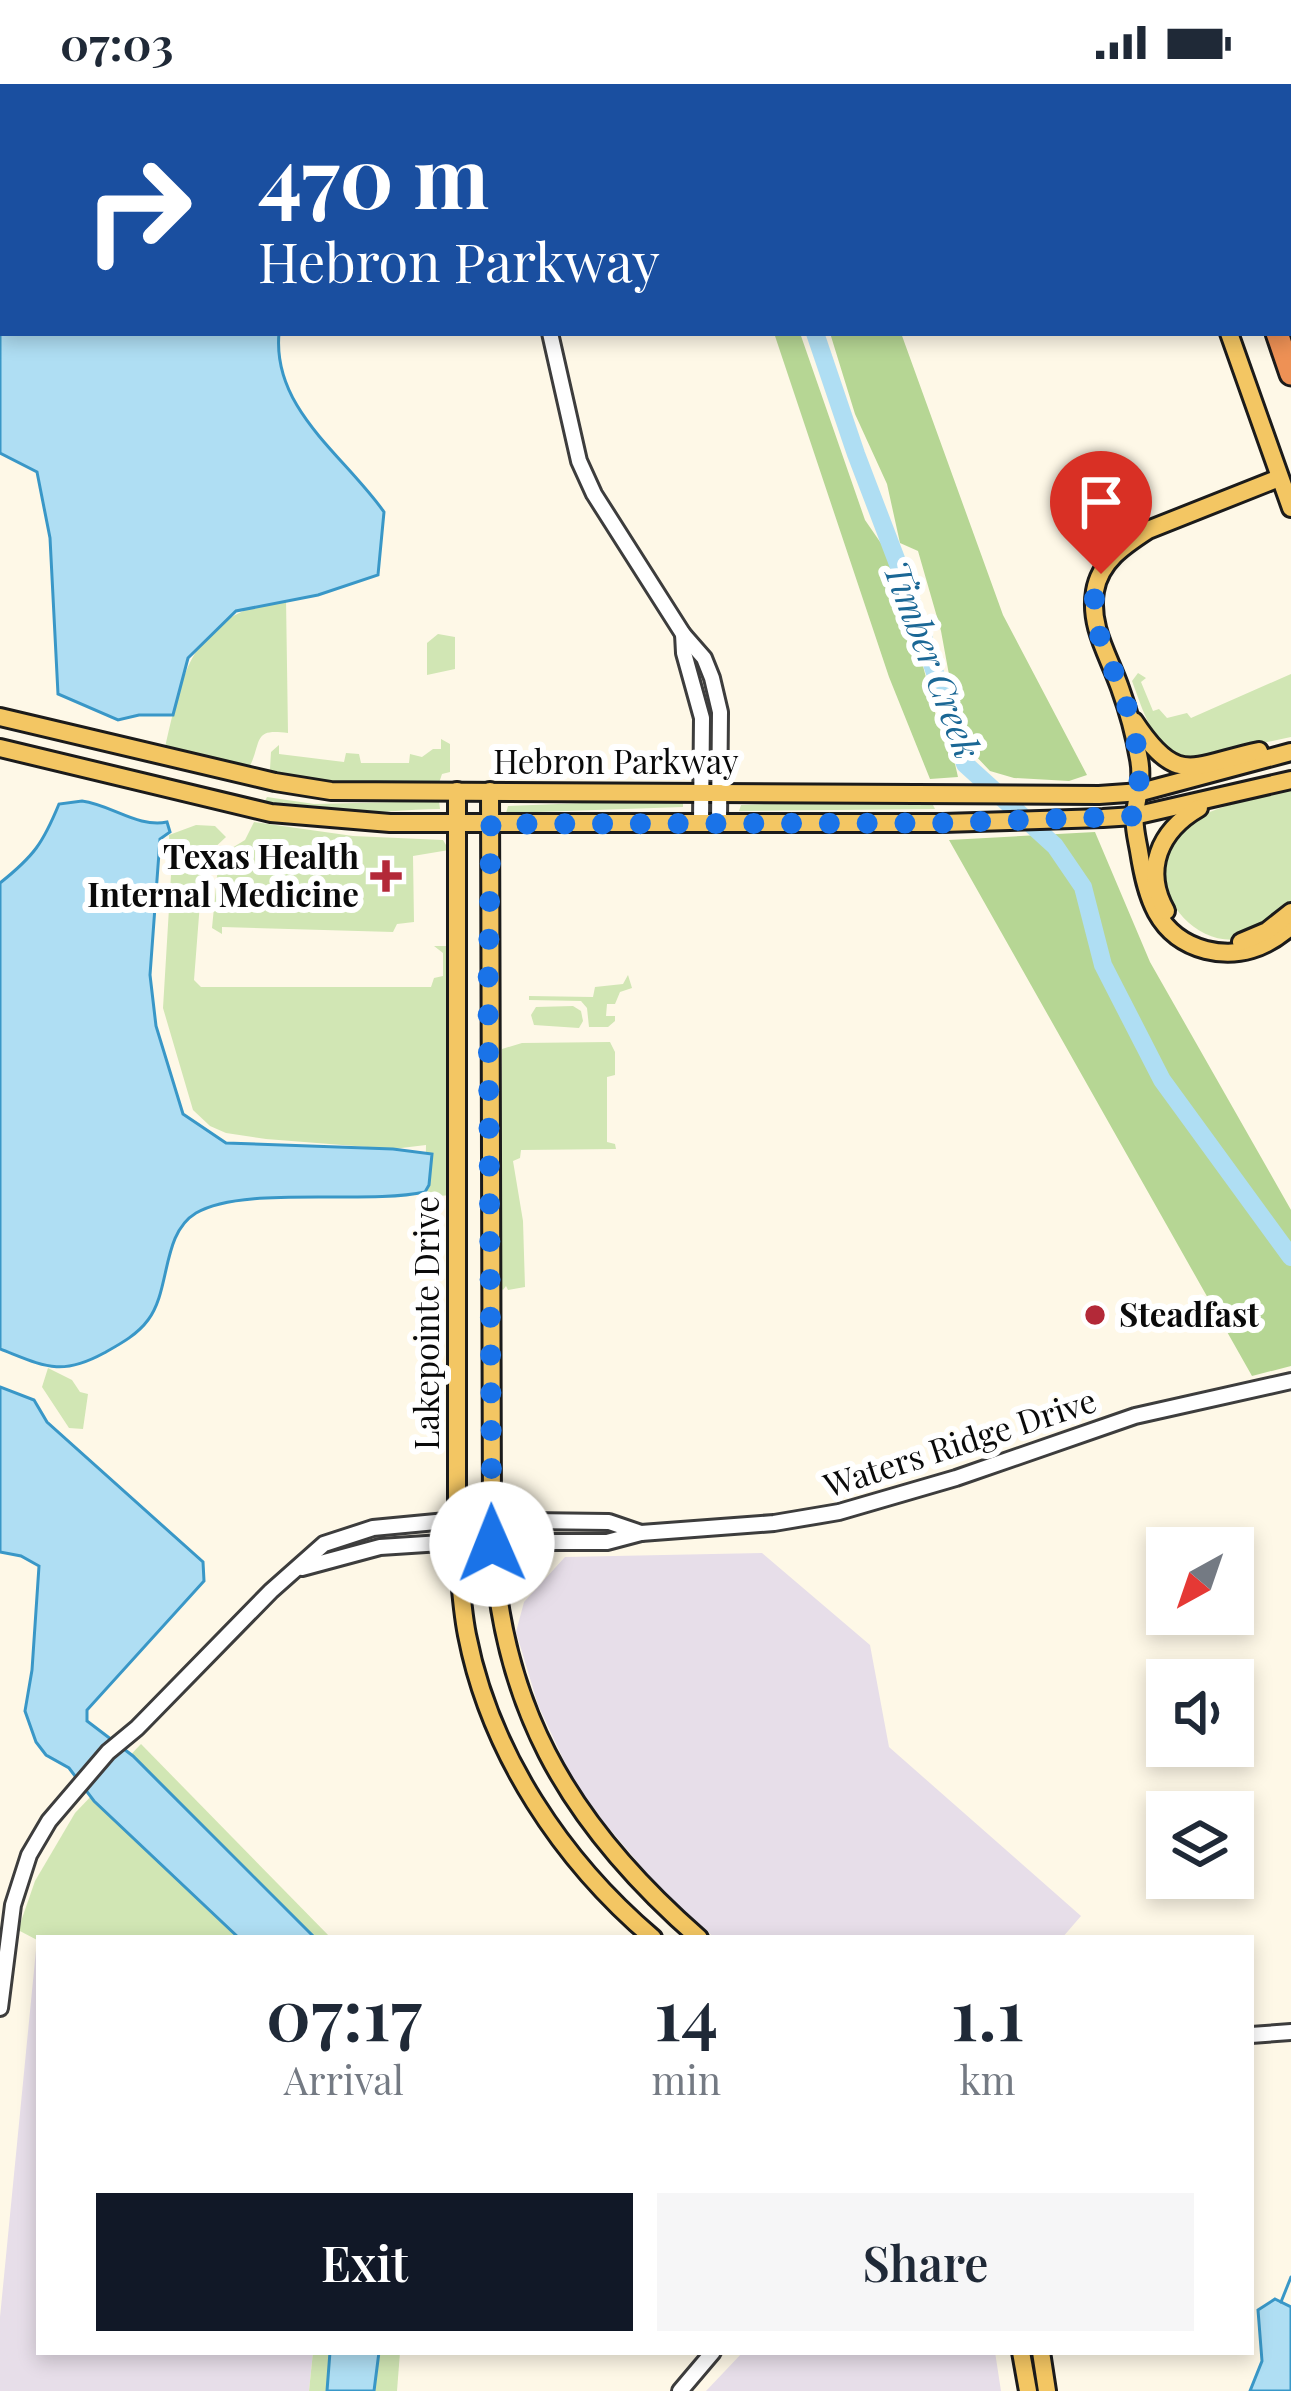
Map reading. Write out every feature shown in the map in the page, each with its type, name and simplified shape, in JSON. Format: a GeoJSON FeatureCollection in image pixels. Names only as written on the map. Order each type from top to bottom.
{"type":"FeatureCollection","features":[{"type":"Feature","properties":{"kind":"highway"},"geometry":{"type":"LineString","coordinates":[[1278,336],[1291,374]]}},
{"type":"Feature","properties":{"kind":"main road"},"geometry":{"type":"LineString","coordinates":[[1229,336],[1291,508]]}},
{"type":"Feature","properties":{"kind":"main road"},"geometry":{"type":"LineString","coordinates":[[1279,478],[1148,530],[1119,550],[1096,585],[1095,615],[1139,761],[1141,792],[1134,816],[1146,894],[1162,922],[1179,937],[1210,951],[1234,953],[1268,944],[1291,926]]}},
{"type":"Feature","properties":{"kind":"main road"},"geometry":{"type":"LineString","coordinates":[[1126,709],[1150,746],[1176,766],[1192,769],[1269,748],[1290,752]]}},
{"type":"Feature","properties":{"kind":"main road","name":"Hebron Parkway"},"geometry":{"type":"LineString","coordinates":[[0,716],[331,791],[1099,795],[1141,792],[1290,752]]}},
{"type":"Feature","properties":{"kind":"main road","name":"Hebron Parkway"},"geometry":{"type":"LineString","coordinates":[[0,748],[246,807],[336,821],[455,824],[1103,818],[1134,816],[1291,780]]}},
{"type":"Feature","properties":{"kind":"main road"},"geometry":{"type":"LineString","coordinates":[[246,807],[253,777]]}},
{"type":"Feature","properties":{"kind":"main road","name":"Lakepointe Drive"},"geometry":{"type":"LineString","coordinates":[[457,791],[457,1543],[466,1634],[484,1699],[526,1786],[592,1880],[655,1935]]}},
{"type":"Feature","properties":{"kind":"main road","name":"Lakepointe Drive"},"geometry":{"type":"LineString","coordinates":[[490,791],[493,1578],[508,1657],[556,1771],[616,1860],[696,1935]]}},
{"type":"Feature","properties":{"kind":"main road"},"geometry":{"type":"LineString","coordinates":[[1219,798],[1181,818],[1162,840],[1154,868],[1163,907],[1184,930],[1222,943],[1244,942],[1291,912]]}},
{"type":"Feature","properties":{"kind":"main road"},"geometry":{"type":"LineString","coordinates":[[457,1302],[490,1299]]}},
{"type":"Feature","properties":{"kind":"main road"},"geometry":{"type":"LineString","coordinates":[[526,1786],[556,1771]]}},
{"type":"Feature","properties":{"kind":"main road"},"geometry":{"type":"LineString","coordinates":[[661,1935],[678,1920]]}},
{"type":"Feature","properties":{"kind":"main road"},"geometry":{"type":"LineString","coordinates":[[1022,2355],[1028,2391]]}},
{"type":"Feature","properties":{"kind":"main road"},"geometry":{"type":"LineString","coordinates":[[1042,2355],[1048,2391]]}},
{"type":"Feature","properties":{"kind":"street"},"geometry":{"type":"LineString","coordinates":[[551,336],[579,461],[594,494],[683,634],[704,658],[712,678],[720,712],[710,823]]}},
{"type":"Feature","properties":{"kind":"street","name":"Waters Ridge Drive"},"geometry":{"type":"LineString","coordinates":[[302,1568],[380,1547],[607,1543],[641,1533],[839,1513],[1114,1422],[1291,1381]]}},
{"type":"Feature","properties":{"kind":"street","name":"Waters Ridge Drive"},"geometry":{"type":"LineString","coordinates":[[0,2008],[13,1905],[29,1856],[65,1800],[108,1752],[324,1544],[373,1528],[457,1520],[609,1522],[641,1533]]}},
{"type":"Feature","properties":{"kind":"street"},"geometry":{"type":"LineString","coordinates":[[1254,2035],[1291,2032]]}},
{"type":"Feature","properties":{"kind":"street"},"geometry":{"type":"LineString","coordinates":[[680,2391],[710,2355]]}},
{"type":"Feature","properties":{"kind":"shaded area"},"geometry":{"type":"Polygon","coordinates":[[[762,1553],[870,1645],[889,1747],[1081,1916],[1065,1935],[711,1935],[671,1902],[603,1821],[572,1778],[538,1705],[516,1632],[524,1602],[565,1557],[762,1553]]]}},
{"type":"Feature","properties":{"kind":"shaded area"},"geometry":{"type":"Polygon","coordinates":[[[36,1950],[36,2355],[313,2355],[309,2391],[0,2391],[0,2317],[36,1950]]]}},
{"type":"Feature","properties":{"kind":"shaded area"},"geometry":{"type":"Polygon","coordinates":[[[740,2355],[995,2355],[1001,2391],[706,2391],[740,2355]]]}},
{"type":"Feature","properties":{"kind":"green space"},"geometry":{"type":"Polygon","coordinates":[[[775,336],[801,336],[865,520],[887,552],[904,593],[936,716],[958,777],[930,779],[889,677],[775,336]]]}},
{"type":"Feature","properties":{"kind":"green space"},"geometry":{"type":"Polygon","coordinates":[[[831,336],[902,336],[1003,615],[1087,775],[1069,781],[1014,778],[990,771],[973,753],[954,702],[941,631],[918,551],[900,543],[887,484],[855,414],[831,336]]]}},
{"type":"Feature","properties":{"kind":"green space"},"geometry":{"type":"Polygon","coordinates":[[[286,598],[288,733],[264,734],[250,766],[165,748],[179,692],[198,648],[231,617],[286,598]]]}},
{"type":"Feature","properties":{"kind":"green space"},"geometry":{"type":"Polygon","coordinates":[[[438,634],[455,637],[455,669],[427,675],[427,643],[438,634]]]}},
{"type":"Feature","properties":{"kind":"green space"},"geometry":{"type":"Polygon","coordinates":[[[1138,673],[1146,678],[1141,682],[1153,711],[1159,709],[1167,718],[1187,713],[1191,718],[1291,674],[1291,737],[1182,760],[1150,725],[1132,681],[1138,673]]]}},
{"type":"Feature","properties":{"kind":"green space"},"geometry":{"type":"Polygon","coordinates":[[[441,739],[450,744],[450,772],[442,774],[439,783],[357,784],[274,774],[270,769],[271,752],[279,745],[279,754],[344,762],[346,753],[359,754],[361,763],[409,763],[410,754],[422,757],[441,749],[441,739]]]}},
{"type":"Feature","properties":{"kind":"green space"},"geometry":{"type":"Polygon","coordinates":[[[1291,790],[1291,907],[1253,935],[1230,940],[1208,935],[1188,922],[1173,904],[1165,883],[1164,861],[1172,839],[1214,810],[1291,790]]]}},
{"type":"Feature","properties":{"kind":"green space"},"geometry":{"type":"Polygon","coordinates":[[[267,797],[314,804],[439,801],[440,809],[307,812],[265,801],[267,797]]]}},
{"type":"Feature","properties":{"kind":"green space"},"geometry":{"type":"Polygon","coordinates":[[[683,799],[683,807],[506,813],[508,806],[683,799]]]}},
{"type":"Feature","properties":{"kind":"green space"},"geometry":{"type":"Polygon","coordinates":[[[931,801],[935,809],[739,811],[741,805],[931,801]]]}},
{"type":"Feature","properties":{"kind":"green space"},"geometry":{"type":"Polygon","coordinates":[[[254,822],[353,836],[443,840],[449,850],[413,856],[414,922],[397,924],[393,932],[222,927],[222,934],[212,928],[219,856],[245,840],[254,822]]]}},
{"type":"Feature","properties":{"kind":"green space"},"geometry":{"type":"Polygon","coordinates":[[[196,825],[215,826],[226,837],[203,864],[194,980],[201,987],[431,987],[434,978],[443,976],[443,953],[434,946],[452,950],[452,1195],[425,1197],[426,1145],[393,1149],[226,1133],[193,1110],[163,1008],[169,835],[196,825]]]}},
{"type":"Feature","properties":{"kind":"green space"},"geometry":{"type":"Polygon","coordinates":[[[1095,832],[1150,962],[1291,1210],[1291,1366],[1252,1376],[949,840],[1095,832]]]}},
{"type":"Feature","properties":{"kind":"green space"},"geometry":{"type":"Polygon","coordinates":[[[628,975],[632,988],[620,992],[615,1004],[607,1004],[606,1016],[615,1016],[608,1027],[589,1027],[587,1008],[581,1001],[529,1000],[529,996],[593,997],[595,987],[623,984],[628,975]]]}},
{"type":"Feature","properties":{"kind":"green space"},"geometry":{"type":"Polygon","coordinates":[[[573,1006],[581,1011],[579,1028],[534,1025],[531,1015],[536,1007],[573,1006]]]}},
{"type":"Feature","properties":{"kind":"green space"},"geometry":{"type":"Polygon","coordinates":[[[610,1042],[615,1075],[607,1077],[607,1142],[616,1149],[521,1150],[520,1158],[513,1161],[523,1221],[525,1287],[503,1290],[499,1287],[502,1049],[522,1043],[610,1042]]]}},
{"type":"Feature","properties":{"kind":"green space"},"geometry":{"type":"Polygon","coordinates":[[[48,1368],[88,1394],[83,1429],[69,1428],[42,1387],[48,1368]]]}},
{"type":"Feature","properties":{"kind":"green space"},"geometry":{"type":"Polygon","coordinates":[[[141,1744],[328,1935],[36,1935],[36,1939],[18,1930],[35,1881],[75,1813],[141,1744]]]}},
{"type":"Feature","properties":{"kind":"green space"},"geometry":{"type":"Polygon","coordinates":[[[313,2355],[400,2355],[397,2391],[309,2391],[313,2355]]]}},
{"type":"Feature","properties":{"kind":"water"},"geometry":{"type":"Polygon","coordinates":[[[0,336],[279,336],[280,360],[299,408],[384,512],[378,575],[318,595],[236,611],[188,658],[173,715],[118,720],[58,694],[50,538],[37,472],[0,453],[0,336]]]}},
{"type":"Feature","properties":{"kind":"water"},"geometry":{"type":"Polygon","coordinates":[[[82,801],[146,822],[167,822],[170,832],[160,839],[150,975],[156,1026],[183,1114],[226,1143],[432,1154],[425,1192],[274,1197],[217,1205],[196,1213],[177,1234],[155,1308],[144,1325],[122,1343],[63,1367],[0,1349],[0,883],[36,848],[59,804],[82,801]]]}},
{"type":"Feature","properties":{"kind":"water"},"geometry":{"type":"Polygon","coordinates":[[[0,1387],[34,1400],[47,1422],[203,1562],[204,1581],[87,1710],[87,1721],[133,1756],[312,1935],[236,1935],[94,1801],[69,1768],[46,1755],[25,1711],[39,1566],[0,1552],[0,1387]]]}},
{"type":"Feature","properties":{"kind":"water"},"geometry":{"type":"Polygon","coordinates":[[[1275,2299],[1291,2307],[1291,2391],[1250,2391],[1262,2361],[1258,2310],[1275,2299]]]}},
{"type":"Feature","properties":{"kind":"water"},"geometry":{"type":"Polygon","coordinates":[[[330,2355],[379,2355],[374,2391],[327,2391],[330,2355]]]}},
{"type":"Feature","properties":{"kind":"waterway","name":"Timber Creek"},"geometry":{"type":"LineString","coordinates":[[816,336],[965,764],[1055,846],[1083,887],[1103,965],[1162,1080],[1291,1257]]}},
{"type":"Feature","properties":{"kind":"waterway"},"geometry":{"type":"LineString","coordinates":[[1281,2302],[1291,2277]]}},
{"type":"Feature","properties":{"kind":"place","name":"Texas Health Internal Medicine"},"geometry":{"type":"Point","coordinates":[386,876]}},
{"type":"Feature","properties":{"kind":"place","name":"Steadfast"},"geometry":{"type":"Point","coordinates":[1095,1315]}},
{"type":"Feature","properties":{"kind":"route"},"geometry":{"type":"LineString","coordinates":[[492,1544],[491,824],[943,823],[1134,816],[1141,792],[1139,761],[1120,687],[1100,640],[1094,602],[1101,574]]}}]}
